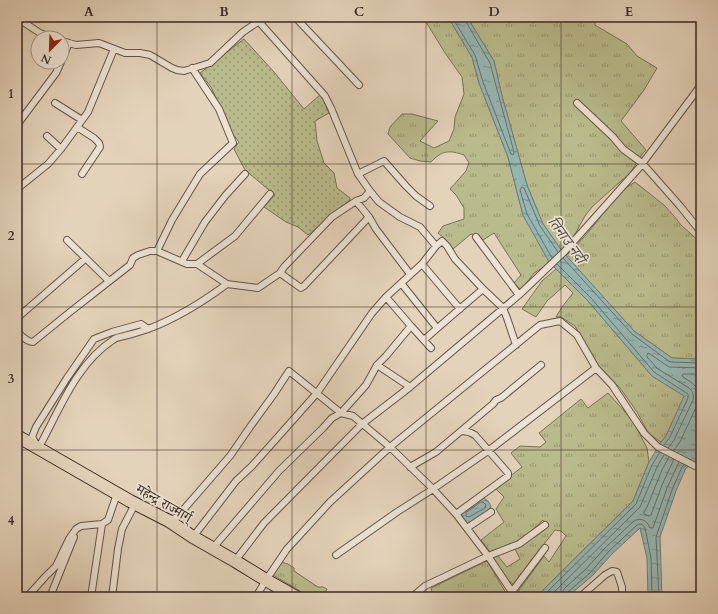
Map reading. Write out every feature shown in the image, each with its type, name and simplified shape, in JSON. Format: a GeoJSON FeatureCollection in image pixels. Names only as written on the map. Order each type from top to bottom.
{"type":"FeatureCollection","features":[{"type":"Feature","properties":{"kind":"highway","name":"महेन्द्र राज्मार्ग्"},"geometry":{"type":"LineString","coordinates":[[17,436],[117,494],[169,521],[192,537],[296,597]]}},
{"type":"Feature","properties":{"kind":"street"},"geometry":{"type":"LineString","coordinates":[[295,17],[359,85]]}},
{"type":"Feature","properties":{"kind":"street"},"geometry":{"type":"LineString","coordinates":[[17,18],[35,30]]}},
{"type":"Feature","properties":{"kind":"street"},"geometry":{"type":"LineString","coordinates":[[70,43],[76,45],[99,43],[125,54],[140,53],[150,56],[177,70],[184,71],[210,63],[243,32],[262,18]]}},
{"type":"Feature","properties":{"kind":"street"},"geometry":{"type":"LineString","coordinates":[[262,18],[261,24],[325,96],[358,174],[370,191],[379,202],[400,217],[420,226],[436,246]]}},
{"type":"Feature","properties":{"kind":"street"},"geometry":{"type":"LineString","coordinates":[[17,189],[48,164],[88,112],[114,49]]}},
{"type":"Feature","properties":{"kind":"street"},"geometry":{"type":"LineString","coordinates":[[157,251],[172,220],[200,174],[233,143],[219,110],[192,68]]}},
{"type":"Feature","properties":{"kind":"street"},"geometry":{"type":"LineString","coordinates":[[17,125],[57,70]]}},
{"type":"Feature","properties":{"kind":"street"},"geometry":{"type":"LineString","coordinates":[[235,561],[264,523],[362,424],[410,387],[519,295],[565,251],[642,164],[701,85]]}},
{"type":"Feature","properties":{"kind":"street"},"geometry":{"type":"LineString","coordinates":[[55,103],[82,120]]}},
{"type":"Feature","properties":{"kind":"street"},"geometry":{"type":"LineString","coordinates":[[577,103],[613,137],[623,149],[642,164],[701,232]]}},
{"type":"Feature","properties":{"kind":"street"},"geometry":{"type":"LineString","coordinates":[[77,127],[94,138],[99,143],[100,147],[82,174]]}},
{"type":"Feature","properties":{"kind":"street"},"geometry":{"type":"LineString","coordinates":[[47,136],[61,149]]}},
{"type":"Feature","properties":{"kind":"street"},"geometry":{"type":"LineString","coordinates":[[358,174],[384,161],[416,196],[430,206]]}},
{"type":"Feature","properties":{"kind":"street"},"geometry":{"type":"LineString","coordinates":[[182,261],[205,222],[225,196],[245,174]]}},
{"type":"Feature","properties":{"kind":"street"},"geometry":{"type":"LineString","coordinates":[[17,332],[26,340],[33,342],[130,265],[133,258],[138,254],[150,251],[157,251],[187,264],[197,264],[227,284],[258,288],[280,273],[332,217],[356,201],[364,198],[370,191]]}},
{"type":"Feature","properties":{"kind":"street"},"geometry":{"type":"LineString","coordinates":[[197,264],[235,236],[270,194]]}},
{"type":"Feature","properties":{"kind":"street"},"geometry":{"type":"LineString","coordinates":[[356,201],[410,274]]}},
{"type":"Feature","properties":{"kind":"street"},"geometry":{"type":"LineString","coordinates":[[280,273],[300,288],[304,286],[369,217]]}},
{"type":"Feature","properties":{"kind":"street"},"geometry":{"type":"LineString","coordinates":[[476,237],[519,295]]}},
{"type":"Feature","properties":{"kind":"street"},"geometry":{"type":"LineString","coordinates":[[67,240],[109,281]]}},
{"type":"Feature","properties":{"kind":"street"},"geometry":{"type":"LineString","coordinates":[[192,537],[236,482],[317,393],[372,313],[386,296],[422,264],[436,246],[442,241],[455,259],[503,308],[516,344]]}},
{"type":"Feature","properties":{"kind":"street"},"geometry":{"type":"LineString","coordinates":[[17,318],[86,259]]}},
{"type":"Feature","properties":{"kind":"street"},"geometry":{"type":"LineString","coordinates":[[422,264],[460,309]]}},
{"type":"Feature","properties":{"kind":"street"},"geometry":{"type":"LineString","coordinates":[[401,283],[437,328]]}},
{"type":"Feature","properties":{"kind":"street"},"geometry":{"type":"LineString","coordinates":[[38,449],[63,401],[85,365],[106,345],[115,338],[148,329],[170,319],[217,292],[227,284]]}},
{"type":"Feature","properties":{"kind":"street"},"geometry":{"type":"LineString","coordinates":[[424,340],[483,289]]}},
{"type":"Feature","properties":{"kind":"street"},"geometry":{"type":"LineString","coordinates":[[386,296],[431,348]]}},
{"type":"Feature","properties":{"kind":"street"},"geometry":{"type":"LineString","coordinates":[[256,597],[287,550],[330,502],[390,447],[540,325],[560,321],[577,335],[596,368],[612,385],[644,433],[658,447],[701,469]]}},
{"type":"Feature","properties":{"kind":"street"},"geometry":{"type":"LineString","coordinates":[[38,449],[32,437],[36,427],[94,339],[141,324],[148,329]]}},
{"type":"Feature","properties":{"kind":"street"},"geometry":{"type":"LineString","coordinates":[[212,548],[279,471],[332,418],[341,413],[366,385],[377,365],[411,326]]}},
{"type":"Feature","properties":{"kind":"street"},"geometry":{"type":"LineString","coordinates":[[377,365],[410,387]]}},
{"type":"Feature","properties":{"kind":"street"},"geometry":{"type":"LineString","coordinates":[[410,467],[436,452],[496,400],[501,398],[541,365]]}},
{"type":"Feature","properties":{"kind":"street"},"geometry":{"type":"LineString","coordinates":[[336,555],[488,451],[596,368]]}},
{"type":"Feature","properties":{"kind":"street"},"geometry":{"type":"LineString","coordinates":[[169,521],[177,517],[230,456],[289,371],[341,413],[353,416],[390,447],[434,489],[456,514],[488,556],[510,595],[546,548]]}},
{"type":"Feature","properties":{"kind":"street"},"geometry":{"type":"LineString","coordinates":[[456,514],[508,476],[508,473],[472,433],[461,431]]}},
{"type":"Feature","properties":{"kind":"street"},"geometry":{"type":"LineString","coordinates":[[27,597],[56,566],[69,539],[76,529],[81,526],[102,524],[108,520],[117,494]]}},
{"type":"Feature","properties":{"kind":"street"},"geometry":{"type":"LineString","coordinates":[[112,597],[122,529],[135,504]]}},
{"type":"Feature","properties":{"kind":"street"},"geometry":{"type":"LineString","coordinates":[[467,528],[491,512]]}},
{"type":"Feature","properties":{"kind":"street"},"geometry":{"type":"LineString","coordinates":[[91,597],[102,524]]}},
{"type":"Feature","properties":{"kind":"street"},"geometry":{"type":"LineString","coordinates":[[412,597],[425,586],[488,556],[519,544],[545,525]]}},
{"type":"Feature","properties":{"kind":"street"},"geometry":{"type":"LineString","coordinates":[[50,597],[74,538],[76,529]]}},
{"type":"Feature","properties":{"kind":"street"},"geometry":{"type":"LineString","coordinates":[[580,597],[605,575],[612,571],[617,572],[622,587],[622,597]]}},
{"type":"Feature","properties":{"kind":"green space"},"geometry":{"type":"Polygon","coordinates":[[[423,17],[448,17],[472,57],[479,83],[508,157],[523,215],[550,263],[534,273],[521,290],[514,283],[521,275],[494,233],[483,240],[471,234],[453,249],[438,233],[443,226],[464,219],[464,208],[456,195],[450,189],[466,171],[469,163],[464,155],[454,152],[446,152],[439,155],[431,162],[420,161],[410,158],[388,134],[390,127],[402,114],[412,114],[438,121],[420,141],[434,148],[449,141],[454,129],[455,117],[464,94],[462,77],[423,17]]]}},
{"type":"Feature","properties":{"kind":"green space"},"geometry":{"type":"Polygon","coordinates":[[[467,17],[595,17],[595,25],[627,44],[637,56],[657,68],[644,90],[621,121],[646,150],[630,173],[592,207],[585,216],[574,236],[562,251],[543,224],[527,185],[502,96],[494,61],[467,17]]]}},
{"type":"Feature","properties":{"kind":"green space"},"geometry":{"type":"Polygon","coordinates":[[[244,39],[274,72],[304,109],[321,94],[329,113],[315,121],[317,141],[324,163],[334,173],[337,188],[350,198],[350,200],[308,235],[298,227],[286,222],[264,207],[275,195],[245,170],[234,149],[239,142],[232,133],[211,87],[200,73],[244,39]]]}},
{"type":"Feature","properties":{"kind":"green space"},"geometry":{"type":"Polygon","coordinates":[[[635,182],[664,205],[681,225],[701,243],[701,359],[672,358],[634,331],[566,256],[616,197],[635,182]]]}},
{"type":"Feature","properties":{"kind":"green space"},"geometry":{"type":"Polygon","coordinates":[[[556,269],[588,301],[652,376],[685,396],[666,436],[661,442],[649,434],[637,412],[620,388],[598,366],[575,326],[561,317],[556,317],[573,293],[565,285],[547,301],[536,317],[522,309],[542,281],[556,269]]]}},
{"type":"Feature","properties":{"kind":"green space"},"geometry":{"type":"Polygon","coordinates":[[[608,393],[633,421],[647,448],[649,462],[633,501],[536,597],[514,597],[544,556],[549,562],[566,536],[561,531],[555,530],[514,585],[504,577],[492,557],[497,555],[507,567],[520,559],[515,549],[539,534],[547,527],[543,520],[526,536],[507,547],[490,552],[481,540],[504,522],[496,509],[504,497],[495,488],[522,467],[511,453],[520,446],[540,447],[546,442],[539,433],[581,399],[588,408],[608,393]]]}},
{"type":"Feature","properties":{"kind":"green space"},"geometry":{"type":"Polygon","coordinates":[[[487,561],[506,593],[503,597],[433,597],[431,588],[487,561]]]}},
{"type":"Feature","properties":{"kind":"green space"},"geometry":{"type":"Polygon","coordinates":[[[281,562],[294,568],[294,571],[318,587],[327,589],[323,597],[310,597],[273,575],[281,562]]]}},
{"type":"Feature","properties":{"kind":"water"},"geometry":{"type":"Polygon","coordinates":[[[448,17],[467,17],[494,61],[502,96],[527,185],[543,224],[562,251],[634,331],[672,358],[701,359],[701,459],[686,468],[676,491],[660,537],[662,597],[648,597],[647,558],[640,528],[569,597],[536,597],[633,501],[649,462],[666,436],[684,396],[652,376],[588,301],[549,262],[523,215],[508,157],[479,83],[472,57],[448,17]]]}},
{"type":"Feature","properties":{"kind":"water"},"geometry":{"type":"Polygon","coordinates":[[[482,497],[488,501],[491,507],[466,525],[464,520],[459,515],[482,497]]]}},
{"type":"Feature","properties":{"kind":"water label","name":"तिनाउ नदी"},"geometry":{"type":"Point","coordinates":[567,240]}}]}
